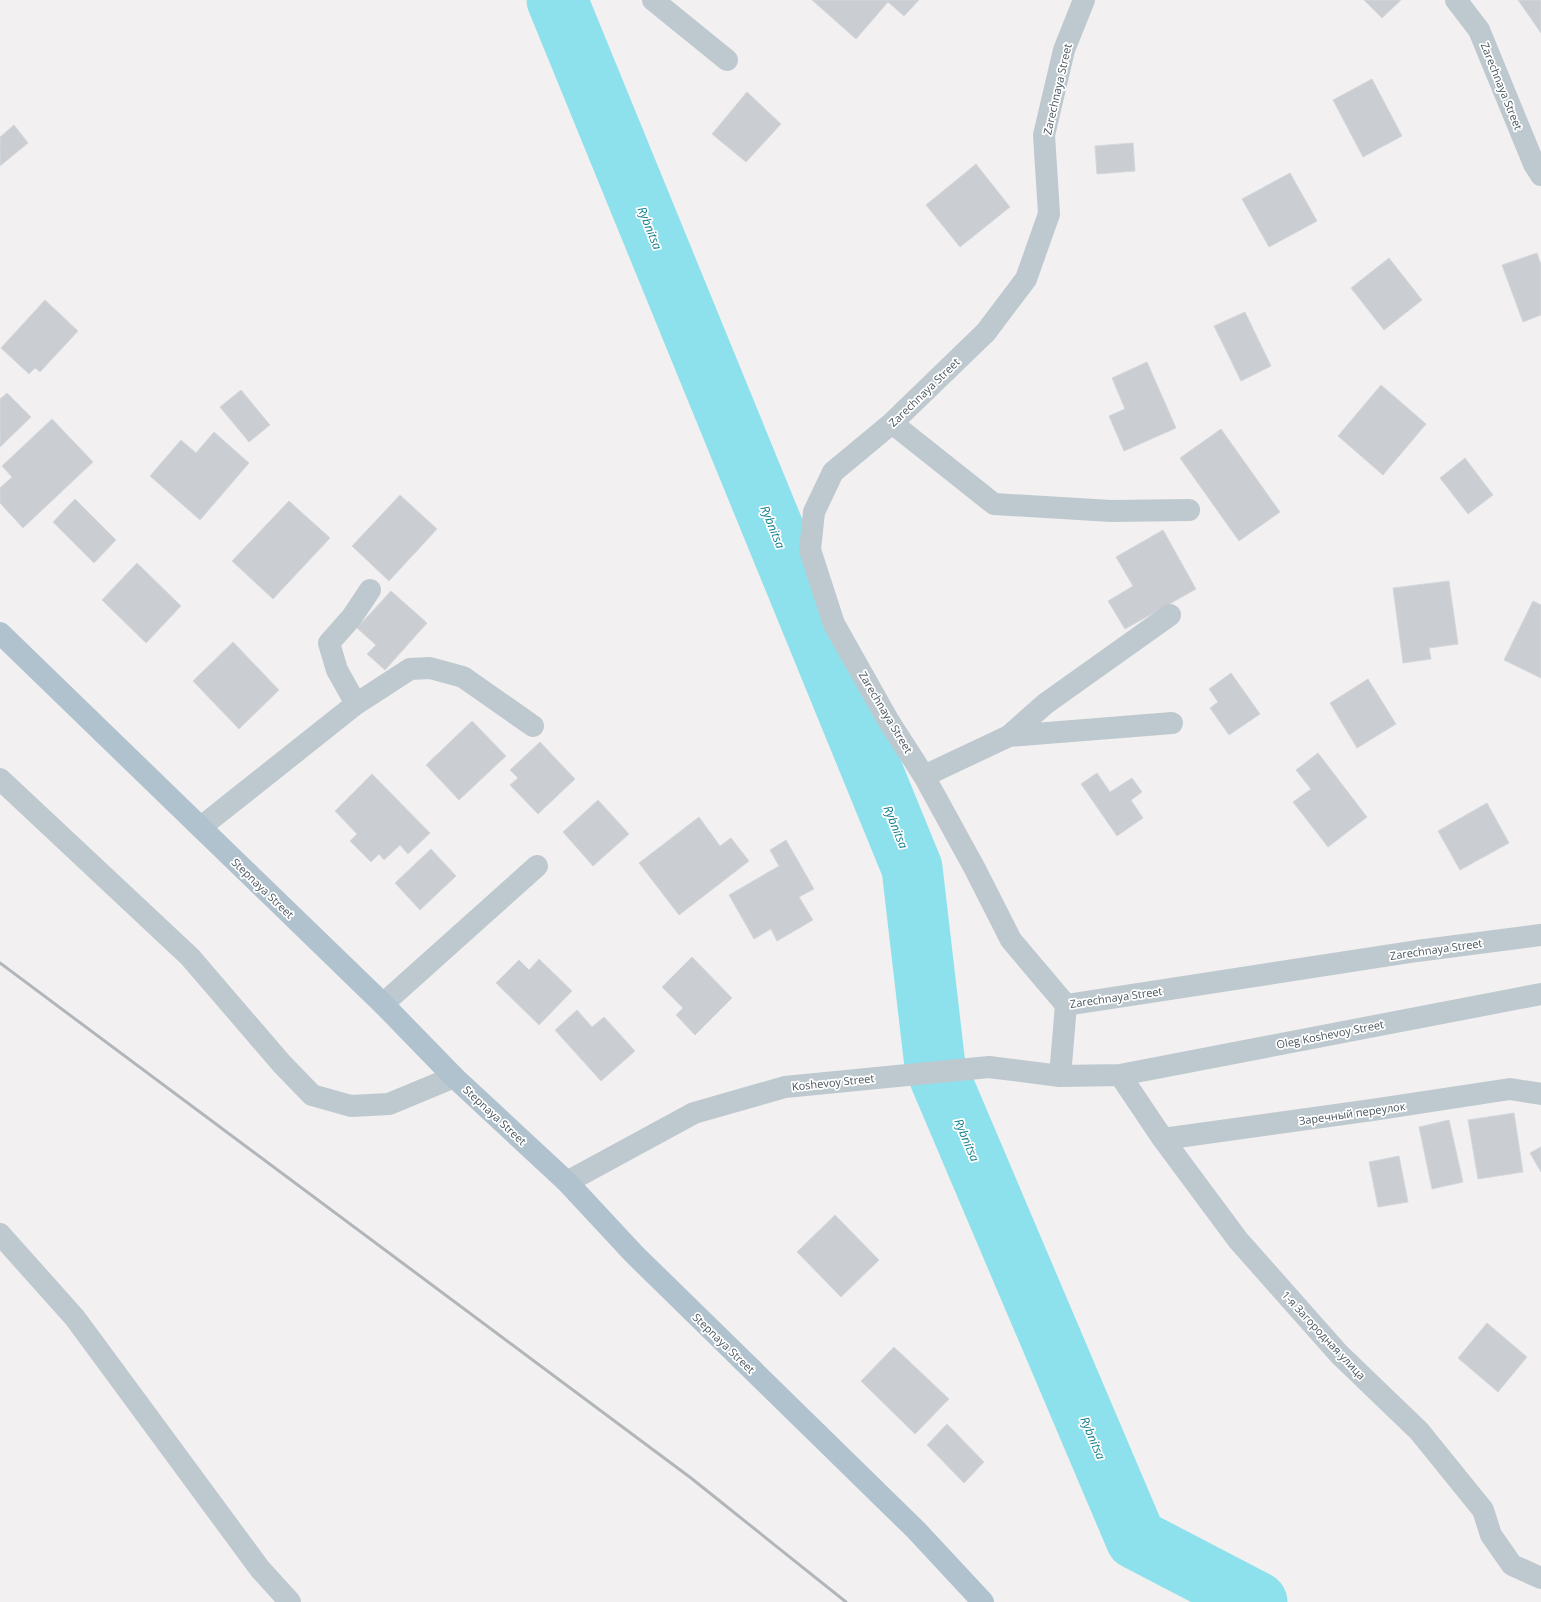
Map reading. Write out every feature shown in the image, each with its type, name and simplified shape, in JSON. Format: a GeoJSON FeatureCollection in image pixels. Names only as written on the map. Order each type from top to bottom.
{"type":"FeatureCollection","features":[{"type":"Feature","properties":{"kind":"main road","name":"Stepnaya Street"},"geometry":{"type":"LineString","coordinates":[[0,633],[382,1004],[454,1077],[567,1182],[634,1254],[916,1530],[983,1602]]}},
{"type":"Feature","properties":{"kind":"street"},"geometry":{"type":"LineString","coordinates":[[653,0],[727,60]]}},
{"type":"Feature","properties":{"kind":"street","name":"Zarechnaya Street"},"geometry":{"type":"LineString","coordinates":[[1084,0],[1064,50],[1044,135],[1049,214],[1026,279],[986,332],[892,423],[833,472],[814,512],[810,550],[834,624],[888,720],[924,776],[975,869],[1011,940],[1066,1005],[1417,951],[1541,935]]}},
{"type":"Feature","properties":{"kind":"street","name":"Zarechnaya Street"},"geometry":{"type":"LineString","coordinates":[[1456,0],[1479,30],[1534,164],[1541,175]]}},
{"type":"Feature","properties":{"kind":"street"},"geometry":{"type":"LineString","coordinates":[[892,423],[994,504],[1111,511],[1189,510]]}},
{"type":"Feature","properties":{"kind":"street"},"geometry":{"type":"LineString","coordinates":[[356,704],[337,670],[329,643],[352,617],[370,590]]}},
{"type":"Feature","properties":{"kind":"street"},"geometry":{"type":"LineString","coordinates":[[924,776],[1009,736],[1045,704],[1170,615]]}},
{"type":"Feature","properties":{"kind":"street"},"geometry":{"type":"LineString","coordinates":[[201,827],[356,704],[410,669],[430,668],[464,677],[533,726]]}},
{"type":"Feature","properties":{"kind":"street"},"geometry":{"type":"LineString","coordinates":[[1009,736],[1172,723]]}},
{"type":"Feature","properties":{"kind":"street"},"geometry":{"type":"LineString","coordinates":[[0,779],[190,957],[282,1064],[312,1095],[351,1106],[389,1104],[454,1077]]}},
{"type":"Feature","properties":{"kind":"street"},"geometry":{"type":"LineString","coordinates":[[382,1004],[537,866]]}},
{"type":"Feature","properties":{"kind":"street","name":"Oleg Koshevoy Street"},"geometry":{"type":"LineString","coordinates":[[1120,1075],[1541,994]]}},
{"type":"Feature","properties":{"kind":"street"},"geometry":{"type":"LineString","coordinates":[[1060,1076],[1066,1005]]}},
{"type":"Feature","properties":{"kind":"street","name":"Koshevoy Street"},"geometry":{"type":"LineString","coordinates":[[567,1182],[694,1113],[785,1087],[989,1067],[1060,1076],[1120,1075]]}},
{"type":"Feature","properties":{"kind":"street","name":"1-я Загородная улица"},"geometry":{"type":"LineString","coordinates":[[1120,1075],[1163,1139],[1238,1240],[1339,1354],[1418,1431],[1483,1510],[1491,1535],[1512,1565],[1541,1578]]}},
{"type":"Feature","properties":{"kind":"street","name":"Заречный переулок"},"geometry":{"type":"LineString","coordinates":[[1163,1139],[1510,1089],[1541,1094]]}},
{"type":"Feature","properties":{"kind":"street"},"geometry":{"type":"LineString","coordinates":[[0,1234],[76,1318],[260,1569],[290,1602]]}},
{"type":"Feature","properties":{"kind":"building"},"geometry":{"type":"Polygon","coordinates":[[[812,0],[919,0],[904,16],[888,2],[856,39],[812,0]]]}},
{"type":"Feature","properties":{"kind":"building"},"geometry":{"type":"Polygon","coordinates":[[[1364,0],[1401,0],[1382,18],[1364,0]]]}},
{"type":"Feature","properties":{"kind":"building"},"geometry":{"type":"Polygon","coordinates":[[[1518,0],[1541,0],[1541,33],[1518,0]]]}},
{"type":"Feature","properties":{"kind":"building"},"geometry":{"type":"Polygon","coordinates":[[[1372,79],[1402,136],[1363,157],[1333,100],[1372,79]]]}},
{"type":"Feature","properties":{"kind":"building"},"geometry":{"type":"Polygon","coordinates":[[[747,92],[781,124],[746,162],[712,134],[747,92]]]}},
{"type":"Feature","properties":{"kind":"building"},"geometry":{"type":"Polygon","coordinates":[[[14,125],[28,143],[0,166],[0,137],[14,125]]]}},
{"type":"Feature","properties":{"kind":"building"},"geometry":{"type":"Polygon","coordinates":[[[1133,143],[1135,171],[1097,174],[1095,146],[1133,143]]]}},
{"type":"Feature","properties":{"kind":"building"},"geometry":{"type":"Polygon","coordinates":[[[976,164],[1010,207],[960,247],[926,205],[976,164]]]}},
{"type":"Feature","properties":{"kind":"building"},"geometry":{"type":"Polygon","coordinates":[[[1290,173],[1317,221],[1269,247],[1242,199],[1290,173]]]}},
{"type":"Feature","properties":{"kind":"building"},"geometry":{"type":"Polygon","coordinates":[[[1537,253],[1541,265],[1541,315],[1523,322],[1502,265],[1537,253]]]}},
{"type":"Feature","properties":{"kind":"building"},"geometry":{"type":"Polygon","coordinates":[[[1389,258],[1422,300],[1384,330],[1351,288],[1389,258]]]}},
{"type":"Feature","properties":{"kind":"building"},"geometry":{"type":"Polygon","coordinates":[[[45,300],[78,331],[40,372],[35,368],[29,374],[1,348],[45,300]]]}},
{"type":"Feature","properties":{"kind":"building"},"geometry":{"type":"Polygon","coordinates":[[[1245,312],[1271,366],[1241,381],[1214,326],[1245,312]]]}},
{"type":"Feature","properties":{"kind":"building"},"geometry":{"type":"Polygon","coordinates":[[[1147,362],[1176,428],[1124,451],[1109,416],[1125,409],[1112,378],[1147,362]]]}},
{"type":"Feature","properties":{"kind":"building"},"geometry":{"type":"Polygon","coordinates":[[[1381,385],[1426,424],[1383,475],[1338,436],[1381,385]]]}},
{"type":"Feature","properties":{"kind":"building"},"geometry":{"type":"Polygon","coordinates":[[[241,390],[270,425],[249,442],[220,407],[241,390]]]}},
{"type":"Feature","properties":{"kind":"building"},"geometry":{"type":"Polygon","coordinates":[[[7,393],[31,417],[0,447],[0,399],[7,393]]]}},
{"type":"Feature","properties":{"kind":"building"},"geometry":{"type":"Polygon","coordinates":[[[52,419],[93,462],[23,528],[0,503],[0,488],[12,477],[2,466],[52,419]]]}},
{"type":"Feature","properties":{"kind":"building"},"geometry":{"type":"Polygon","coordinates":[[[1221,429],[1280,512],[1239,541],[1180,458],[1221,429]]]}},
{"type":"Feature","properties":{"kind":"building"},"geometry":{"type":"Polygon","coordinates":[[[214,432],[249,463],[200,520],[150,476],[181,440],[196,453],[214,432]]]}},
{"type":"Feature","properties":{"kind":"building"},"geometry":{"type":"Polygon","coordinates":[[[1465,458],[1493,495],[1468,514],[1440,478],[1465,458]]]}},
{"type":"Feature","properties":{"kind":"building"},"geometry":{"type":"Polygon","coordinates":[[[400,495],[437,529],[389,581],[352,546],[400,495]]]}},
{"type":"Feature","properties":{"kind":"building"},"geometry":{"type":"Polygon","coordinates":[[[75,499],[116,540],[94,563],[53,522],[75,499]]]}},
{"type":"Feature","properties":{"kind":"building"},"geometry":{"type":"Polygon","coordinates":[[[289,501],[330,538],[273,599],[232,561],[289,501]]]}},
{"type":"Feature","properties":{"kind":"building"},"geometry":{"type":"Polygon","coordinates":[[[1163,530],[1196,589],[1125,629],[1108,601],[1133,586],[1116,557],[1163,530]]]}},
{"type":"Feature","properties":{"kind":"building"},"geometry":{"type":"Polygon","coordinates":[[[137,563],[181,606],[146,643],[102,600],[137,563]]]}},
{"type":"Feature","properties":{"kind":"building"},"geometry":{"type":"Polygon","coordinates":[[[1449,581],[1458,644],[1429,648],[1431,659],[1403,663],[1393,588],[1449,581]]]}},
{"type":"Feature","properties":{"kind":"building"},"geometry":{"type":"Polygon","coordinates":[[[391,591],[427,623],[385,670],[367,654],[376,645],[357,628],[391,591]]]}},
{"type":"Feature","properties":{"kind":"building"},"geometry":{"type":"Polygon","coordinates":[[[1533,601],[1541,605],[1541,678],[1504,660],[1533,601]]]}},
{"type":"Feature","properties":{"kind":"building"},"geometry":{"type":"Polygon","coordinates":[[[233,642],[279,690],[239,729],[193,681],[233,642]]]}},
{"type":"Feature","properties":{"kind":"building"},"geometry":{"type":"Polygon","coordinates":[[[1231,673],[1260,714],[1229,735],[1210,708],[1218,702],[1209,689],[1231,673]]]}},
{"type":"Feature","properties":{"kind":"building"},"geometry":{"type":"Polygon","coordinates":[[[1368,679],[1396,724],[1357,748],[1330,703],[1368,679]]]}},
{"type":"Feature","properties":{"kind":"building"},"geometry":{"type":"Polygon","coordinates":[[[472,721],[506,756],[459,800],[426,765],[472,721]]]}},
{"type":"Feature","properties":{"kind":"building"},"geometry":{"type":"Polygon","coordinates":[[[540,742],[575,779],[538,814],[510,785],[518,778],[510,770],[540,742]]]}},
{"type":"Feature","properties":{"kind":"building"},"geometry":{"type":"Polygon","coordinates":[[[1318,753],[1367,817],[1328,847],[1293,802],[1311,789],[1296,770],[1318,753]]]}},
{"type":"Feature","properties":{"kind":"building"},"geometry":{"type":"Polygon","coordinates":[[[1097,773],[1110,792],[1132,778],[1142,792],[1131,800],[1143,818],[1117,836],[1081,784],[1097,773]]]}},
{"type":"Feature","properties":{"kind":"building"},"geometry":{"type":"Polygon","coordinates":[[[372,774],[430,833],[408,854],[400,845],[384,860],[379,854],[371,862],[350,841],[357,834],[335,811],[372,774]]]}},
{"type":"Feature","properties":{"kind":"building"},"geometry":{"type":"Polygon","coordinates":[[[598,800],[629,834],[593,866],[563,832],[598,800]]]}},
{"type":"Feature","properties":{"kind":"building"},"geometry":{"type":"Polygon","coordinates":[[[1487,803],[1509,843],[1460,870],[1438,831],[1487,803]]]}},
{"type":"Feature","properties":{"kind":"building"},"geometry":{"type":"Polygon","coordinates":[[[699,817],[720,846],[731,838],[749,861],[679,915],[639,863],[699,817]]]}},
{"type":"Feature","properties":{"kind":"building"},"geometry":{"type":"Polygon","coordinates":[[[786,840],[814,889],[799,897],[813,920],[777,941],[771,929],[754,939],[729,895],[779,866],[770,850],[786,840]]]}},
{"type":"Feature","properties":{"kind":"building"},"geometry":{"type":"Polygon","coordinates":[[[431,849],[456,876],[420,910],[395,883],[431,849]]]}},
{"type":"Feature","properties":{"kind":"building"},"geometry":{"type":"Polygon","coordinates":[[[692,957],[732,998],[695,1035],[676,1015],[683,1008],[662,987],[692,957]]]}},
{"type":"Feature","properties":{"kind":"building"},"geometry":{"type":"Polygon","coordinates":[[[539,959],[572,991],[539,1025],[496,983],[519,960],[529,970],[539,959]]]}},
{"type":"Feature","properties":{"kind":"building"},"geometry":{"type":"Polygon","coordinates":[[[577,1010],[592,1027],[604,1017],[635,1051],[601,1081],[555,1030],[577,1010]]]}},
{"type":"Feature","properties":{"kind":"building"},"geometry":{"type":"Polygon","coordinates":[[[1514,1113],[1523,1172],[1478,1179],[1468,1120],[1514,1113]]]}},
{"type":"Feature","properties":{"kind":"building"},"geometry":{"type":"Polygon","coordinates":[[[1449,1120],[1463,1182],[1432,1189],[1419,1127],[1449,1120]]]}},
{"type":"Feature","properties":{"kind":"building"},"geometry":{"type":"Polygon","coordinates":[[[1541,1147],[1541,1172],[1530,1153],[1541,1147]]]}},
{"type":"Feature","properties":{"kind":"building"},"geometry":{"type":"Polygon","coordinates":[[[1399,1156],[1408,1202],[1378,1207],[1369,1162],[1399,1156]]]}},
{"type":"Feature","properties":{"kind":"building"},"geometry":{"type":"Polygon","coordinates":[[[835,1215],[879,1260],[841,1297],[797,1252],[835,1215]]]}},
{"type":"Feature","properties":{"kind":"building"},"geometry":{"type":"Polygon","coordinates":[[[1487,1323],[1527,1357],[1498,1392],[1458,1358],[1487,1323]]]}},
{"type":"Feature","properties":{"kind":"building"},"geometry":{"type":"Polygon","coordinates":[[[894,1347],[949,1399],[915,1434],[861,1381],[894,1347]]]}},
{"type":"Feature","properties":{"kind":"building"},"geometry":{"type":"Polygon","coordinates":[[[947,1424],[984,1462],[964,1483],[927,1445],[947,1424]]]}},
{"type":"Feature","properties":{"kind":"waterway","name":"Rybnitsa"},"geometry":{"type":"LineString","coordinates":[[557,0],[912,868],[935,1066],[1136,1539],[1257,1602]]}},
{"type":"Feature","properties":{"kind":"railway"},"geometry":{"type":"LineString","coordinates":[[0,963],[691,1478],[846,1602]]}}]}
